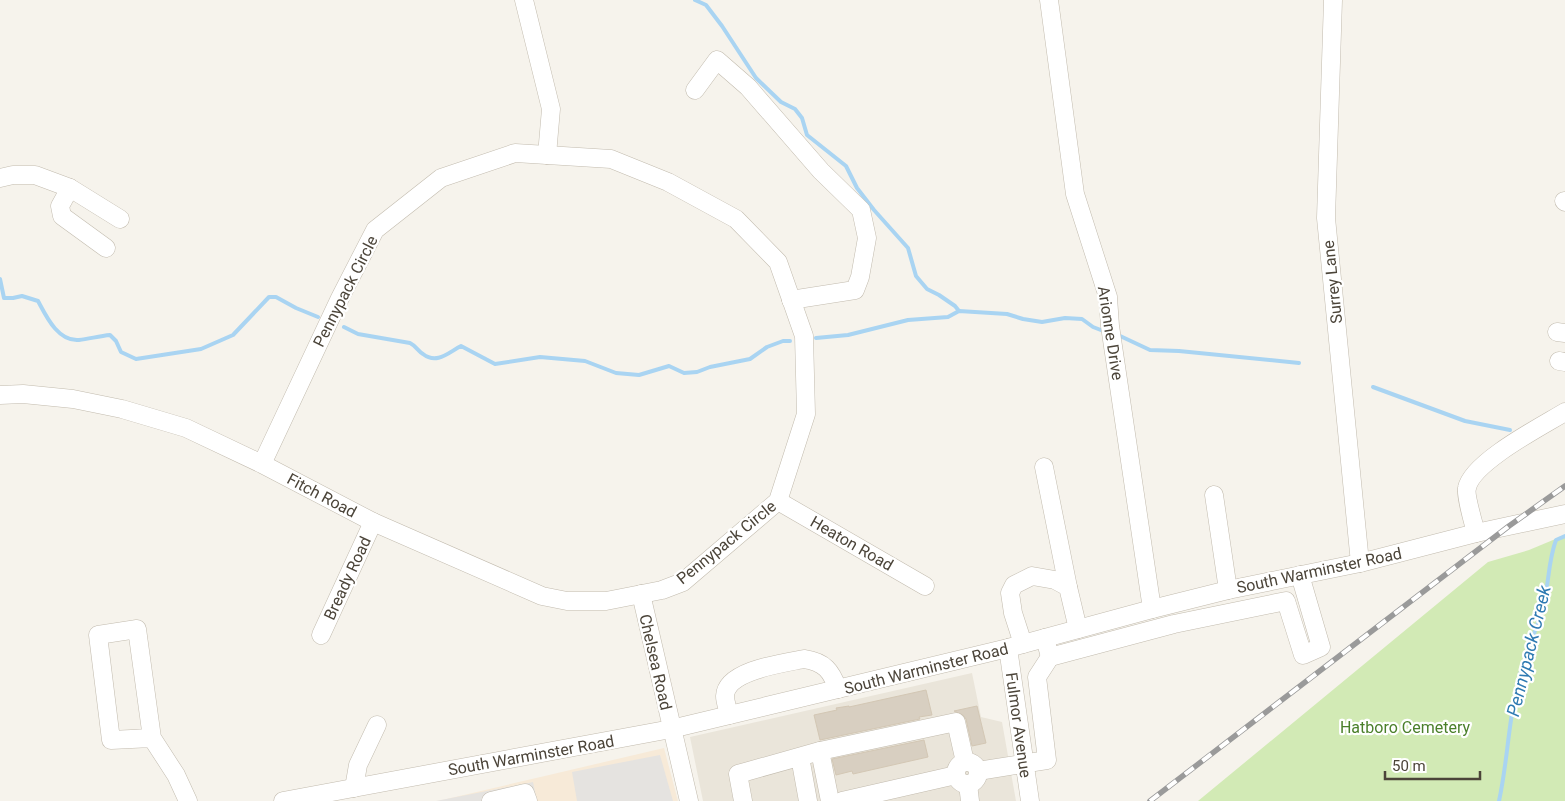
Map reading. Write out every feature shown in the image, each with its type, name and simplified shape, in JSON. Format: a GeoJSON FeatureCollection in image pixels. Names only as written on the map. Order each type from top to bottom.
{"type":"FeatureCollection","features":[{"type":"Feature","properties":{"kind":"street"},"geometry":{"type":"LineString","coordinates":[[524,0],[551,109],[547,155]]}},
{"type":"Feature","properties":{"kind":"street","name":"Arionne Drive"},"geometry":{"type":"LineString","coordinates":[[1048,0],[1075,194],[1108,297],[1144,611],[1144,632]]}},
{"type":"Feature","properties":{"kind":"street","name":"Surrey Lane"},"geometry":{"type":"LineString","coordinates":[[1334,0],[1326,218],[1360,562]]}},
{"type":"Feature","properties":{"kind":"street"},"geometry":{"type":"LineString","coordinates":[[695,90],[717,60],[748,87],[822,172],[861,210],[867,238],[860,277],[855,290],[792,300]]}},
{"type":"Feature","properties":{"kind":"street","name":"Pennypack Circle"},"geometry":{"type":"LineString","coordinates":[[262,464],[340,298],[376,230],[441,178],[515,153],[611,159],[668,182],[736,219],[778,262],[804,336],[806,414],[778,501],[682,582],[662,590],[641,594]]}},
{"type":"Feature","properties":{"kind":"street"},"geometry":{"type":"LineString","coordinates":[[0,178],[13,175],[35,175],[70,188],[120,219]]}},
{"type":"Feature","properties":{"kind":"street"},"geometry":{"type":"LineString","coordinates":[[70,188],[60,206],[62,216],[106,248]]}},
{"type":"Feature","properties":{"kind":"street","name":"Fitch Road"},"geometry":{"type":"LineString","coordinates":[[0,395],[23,394],[73,399],[122,409],[186,428],[262,464],[372,522],[542,596],[567,601],[606,601],[641,594]]}},
{"type":"Feature","properties":{"kind":"street"},"geometry":{"type":"LineString","coordinates":[[1476,533],[1466,489],[1474,474],[1488,460],[1565,412]]}},
{"type":"Feature","properties":{"kind":"street"},"geometry":{"type":"LineString","coordinates":[[1044,467],[1078,629]]}},
{"type":"Feature","properties":{"kind":"street"},"geometry":{"type":"LineString","coordinates":[[1214,495],[1228,590]]}},
{"type":"Feature","properties":{"kind":"street","name":"Heaton Road"},"geometry":{"type":"LineString","coordinates":[[778,501],[925,586]]}},
{"type":"Feature","properties":{"kind":"street","name":"South Warminster Road"},"geometry":{"type":"LineString","coordinates":[[283,801],[326,797],[354,788],[671,730],[1015,646],[1170,604],[1565,514]]}},
{"type":"Feature","properties":{"kind":"street","name":"Bready Road"},"geometry":{"type":"LineString","coordinates":[[321,635],[372,522]]}},
{"type":"Feature","properties":{"kind":"street"},"geometry":{"type":"LineString","coordinates":[[1280,579],[1303,655],[1321,647],[1300,575]]}},
{"type":"Feature","properties":{"kind":"street","name":"Fulmor Avenue"},"geometry":{"type":"LineString","coordinates":[[1030,801],[1014,690],[1015,646],[1010,593],[1014,585],[1032,576],[1055,580],[1068,587]]}},
{"type":"Feature","properties":{"kind":"street"},"geometry":{"type":"LineString","coordinates":[[1250,585],[1257,607]]}},
{"type":"Feature","properties":{"kind":"street","name":"Chelsea Road"},"geometry":{"type":"LineString","coordinates":[[641,594],[689,801]]}},
{"type":"Feature","properties":{"kind":"street"},"geometry":{"type":"LineString","coordinates":[[842,801],[883,796],[967,779],[1025,763],[1047,760],[1037,677],[1050,657],[1174,624],[1286,600]]}},
{"type":"Feature","properties":{"kind":"street"},"geometry":{"type":"LineString","coordinates":[[1170,604],[1174,624]]}},
{"type":"Feature","properties":{"kind":"street"},"geometry":{"type":"LineString","coordinates":[[152,738],[111,740],[98,635],[137,629],[152,738],[176,775],[188,801]]}},
{"type":"Feature","properties":{"kind":"street"},"geometry":{"type":"LineString","coordinates":[[1044,638],[1050,657]]}},
{"type":"Feature","properties":{"kind":"street"},"geometry":{"type":"LineString","coordinates":[[729,716],[725,697],[726,690],[748,671],[804,659],[812,660],[827,668],[832,674],[838,689]]}},
{"type":"Feature","properties":{"kind":"street"},"geometry":{"type":"LineString","coordinates":[[1014,690],[1038,687]]}},
{"type":"Feature","properties":{"kind":"street"},"geometry":{"type":"LineString","coordinates":[[743,801],[738,774],[820,751],[956,722],[967,779]]}},
{"type":"Feature","properties":{"kind":"street"},"geometry":{"type":"LineString","coordinates":[[354,788],[358,765],[377,725]]}},
{"type":"Feature","properties":{"kind":"street"},"geometry":{"type":"LineString","coordinates":[[820,751],[830,801]]}},
{"type":"Feature","properties":{"kind":"street"},"geometry":{"type":"LineString","coordinates":[[800,757],[808,801]]}},
{"type":"Feature","properties":{"kind":"street"},"geometry":{"type":"LineString","coordinates":[[490,801],[526,793],[528,801]]}},
{"type":"Feature","properties":{"kind":"shaded area"},"geometry":{"type":"Polygon","coordinates":[[[972,673],[981,717],[1002,722],[1016,801],[703,801],[690,737],[972,673]]]}},
{"type":"Feature","properties":{"kind":"shaded area"},"geometry":{"type":"Polygon","coordinates":[[[664,748],[678,801],[438,801],[549,775],[664,748]]]}},
{"type":"Feature","properties":{"kind":"shaded area"},"geometry":{"type":"Polygon","coordinates":[[[660,755],[673,801],[577,801],[572,772],[660,755]]]}},
{"type":"Feature","properties":{"kind":"shaded area"},"geometry":{"type":"Polygon","coordinates":[[[533,782],[537,801],[436,801],[533,782]]]}},
{"type":"Feature","properties":{"kind":"green space","name":"Hatboro Cemetery"},"geometry":{"type":"Polygon","coordinates":[[[1565,535],[1565,801],[1198,801],[1488,562],[1529,550],[1565,535]]]}},
{"type":"Feature","properties":{"kind":"building"},"geometry":{"type":"Polygon","coordinates":[[[926,690],[932,715],[820,740],[814,715],[837,710],[836,708],[849,707],[926,690]]]}},
{"type":"Feature","properties":{"kind":"building"},"geometry":{"type":"Polygon","coordinates":[[[977,706],[986,743],[972,746],[966,719],[963,715],[954,711],[977,706]]]}},
{"type":"Feature","properties":{"kind":"building"},"geometry":{"type":"Polygon","coordinates":[[[924,740],[928,757],[853,774],[852,771],[836,775],[832,759],[924,740]]]}},
{"type":"Feature","properties":{"kind":"waterway"},"geometry":{"type":"LineString","coordinates":[[695,0],[706,5],[756,78],[781,102],[795,109],[802,118],[807,135],[846,166],[857,188],[908,248],[916,276],[927,289],[939,295],[959,311]]}},
{"type":"Feature","properties":{"kind":"waterway"},"geometry":{"type":"LineString","coordinates":[[0,279],[4,298],[22,296],[38,301],[54,327],[65,337],[79,340],[110,335],[116,341],[121,352],[136,359],[201,349],[233,335],[269,297],[276,297],[318,317]]}},
{"type":"Feature","properties":{"kind":"waterway"},"geometry":{"type":"LineString","coordinates":[[816,338],[848,335],[908,320],[948,317],[959,311],[1007,314],[1042,322],[1065,318],[1082,319],[1093,327],[1106,332]]}},
{"type":"Feature","properties":{"kind":"waterway"},"geometry":{"type":"LineString","coordinates":[[344,327],[358,334],[410,343],[423,354],[433,358],[443,356],[461,346],[495,364],[540,357],[585,361],[616,373],[639,375],[669,366],[684,373],[697,372],[710,367],[750,359],[767,347],[783,341],[790,341]]}},
{"type":"Feature","properties":{"kind":"waterway"},"geometry":{"type":"LineString","coordinates":[[1118,335],[1150,350],[1179,351],[1299,363]]}},
{"type":"Feature","properties":{"kind":"waterway"},"geometry":{"type":"LineString","coordinates":[[1373,387],[1465,421],[1510,430]]}},
{"type":"Feature","properties":{"kind":"waterway","name":"Pennypack Creek"},"geometry":{"type":"LineString","coordinates":[[1499,801],[1518,680],[1543,607],[1553,548],[1556,540],[1565,536]]}},
{"type":"Feature","properties":{"kind":"railway"},"geometry":{"type":"LineString","coordinates":[[1150,801],[1509,526],[1565,486]]}}]}
